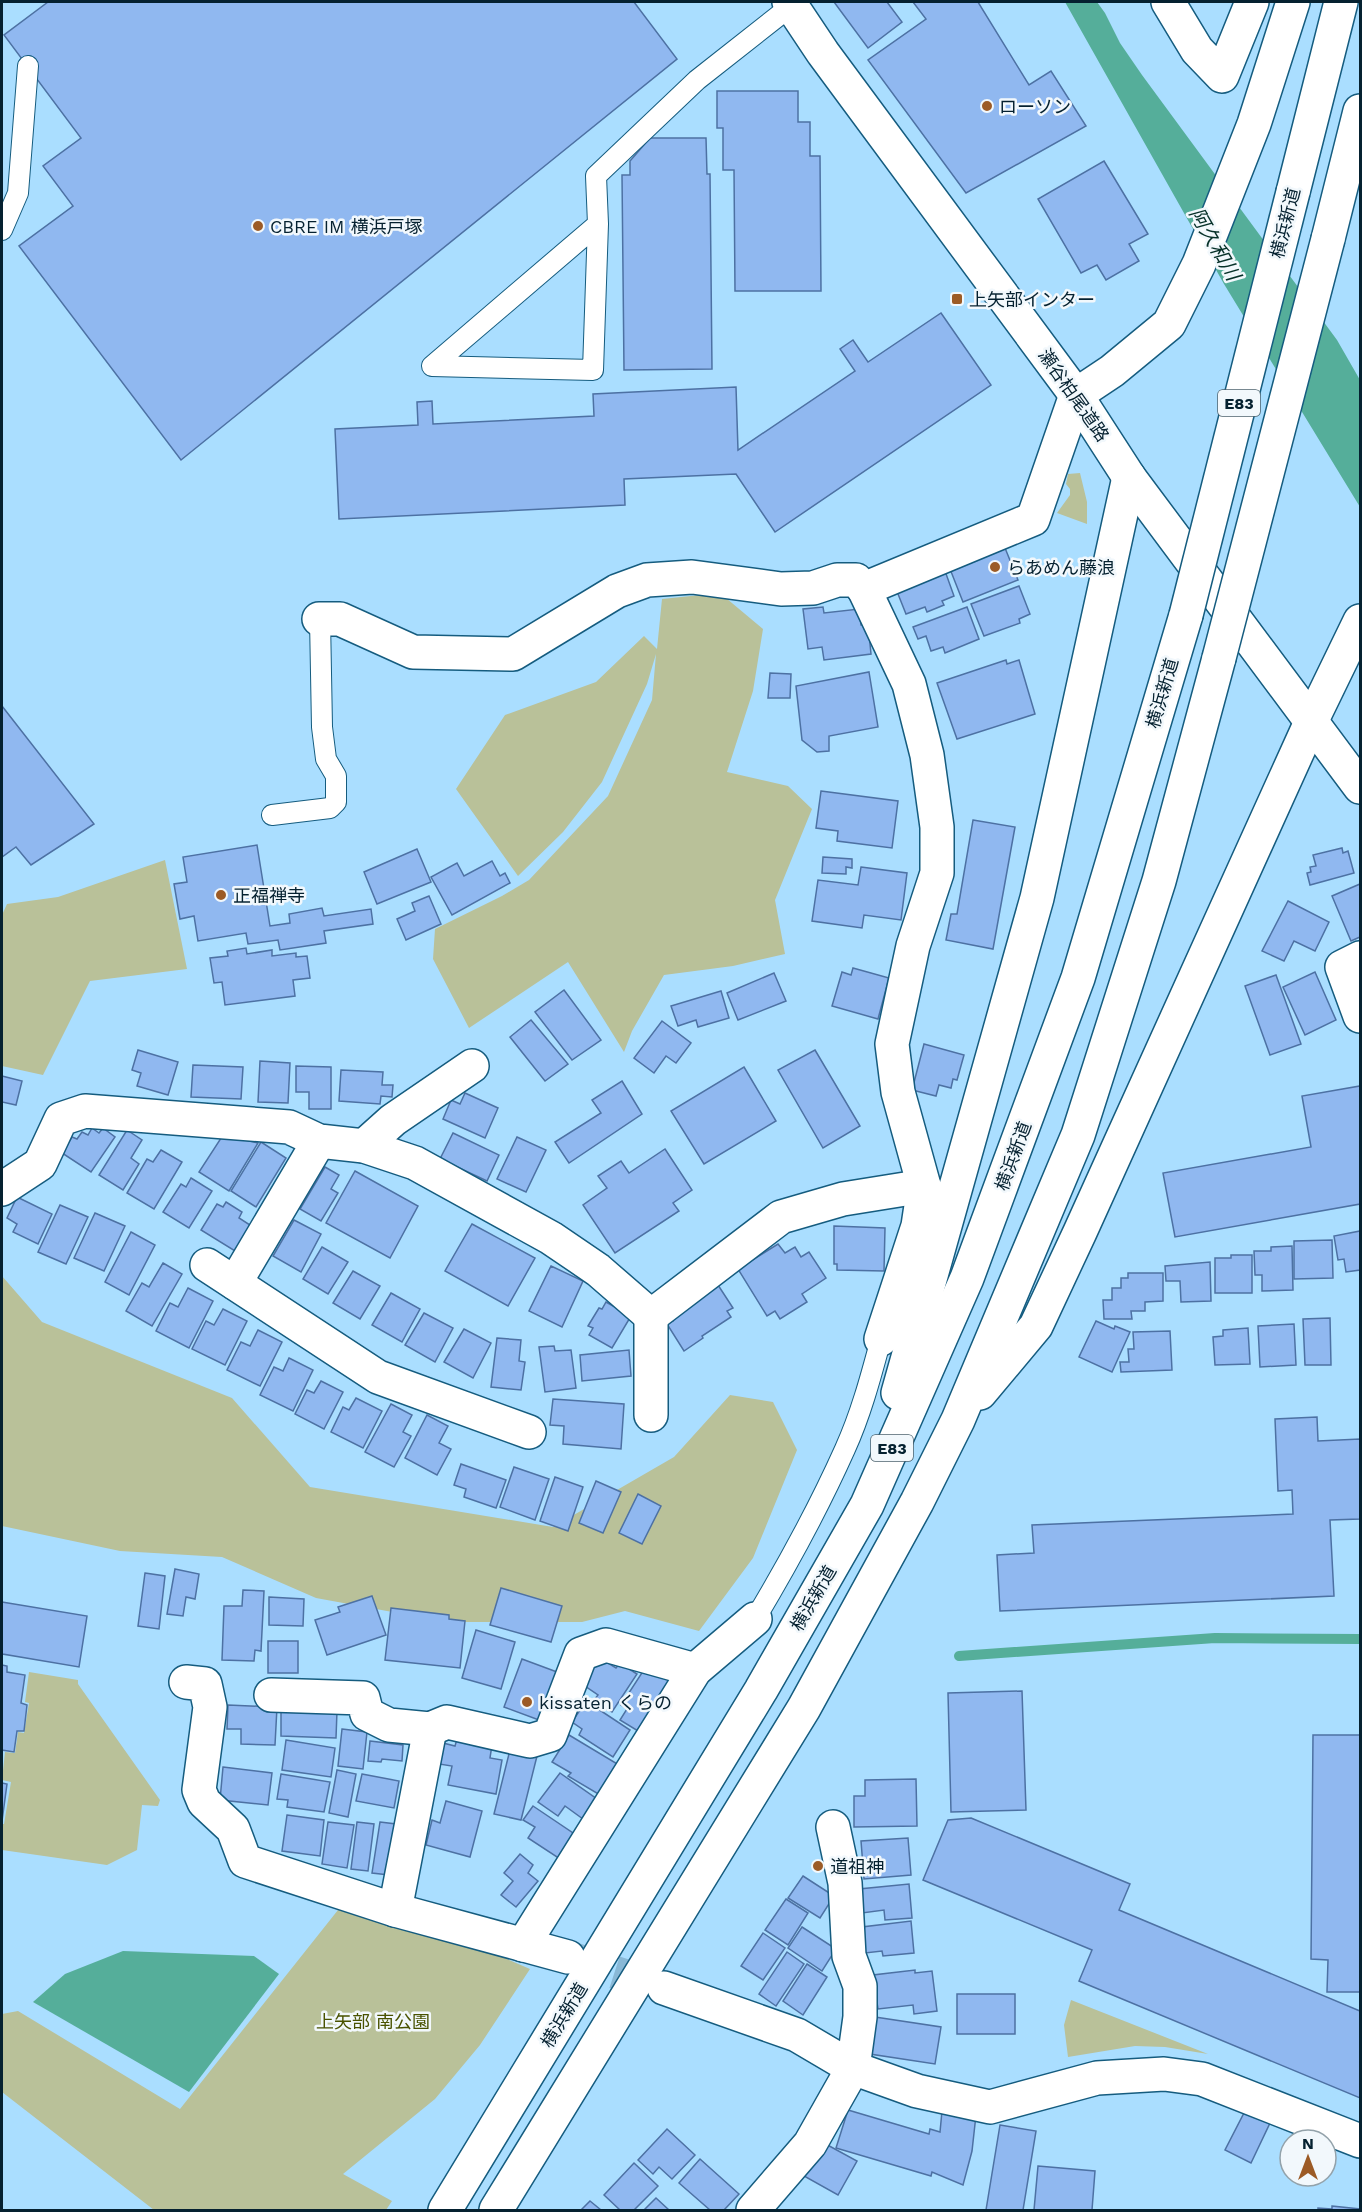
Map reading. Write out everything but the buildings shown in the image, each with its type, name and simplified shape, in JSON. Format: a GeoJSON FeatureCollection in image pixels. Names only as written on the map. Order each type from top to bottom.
{"type":"FeatureCollection","features":[{"type":"Feature","properties":{"kind":"main road"},"geometry":{"type":"LineString","coordinates":[[1168,2],[1197,50],[1222,76],[1252,2]]}},
{"type":"Feature","properties":{"kind":"main road"},"geometry":{"type":"LineString","coordinates":[[864,589],[1033,519],[1076,395],[1112,371],[1169,324],[1199,264],[1254,124],[1293,2]]}},
{"type":"Feature","properties":{"kind":"main road","name":"横浜新道"},"geometry":{"type":"LineString","coordinates":[[445,2211],[755,1700],[867,1505],[967,1278],[1078,978],[1186,615],[1341,2]]}},
{"type":"Feature","properties":{"kind":"main road","name":"瀬谷柏尾道路"},"geometry":{"type":"LineString","coordinates":[[790,4],[823,53],[1076,395],[1129,477],[1360,787]]}},
{"type":"Feature","properties":{"kind":"main road","name":"E83"},"geometry":{"type":"LineString","coordinates":[[496,2211],[804,1708],[917,1502],[958,1420],[1078,1135],[1159,881],[1360,111]]}},
{"type":"Feature","properties":{"kind":"main road"},"geometry":{"type":"LineString","coordinates":[[867,1505],[1037,898],[1129,477]]}},
{"type":"Feature","properties":{"kind":"main road"},"geometry":{"type":"LineString","coordinates":[[319,619],[340,619],[413,652],[513,654],[617,591],[647,580],[692,577],[781,589],[813,588],[837,580],[856,580],[864,589],[909,684],[927,755],[937,827],[937,873],[913,946],[892,1044],[898,1092],[924,1186],[918,1226],[881,1339]]}},
{"type":"Feature","properties":{"kind":"main road"},"geometry":{"type":"LineString","coordinates":[[958,1420],[1036,1326],[1311,722],[1360,621]]}},
{"type":"Feature","properties":{"kind":"main road"},"geometry":{"type":"LineString","coordinates":[[1360,958],[1342,967],[1360,1016]]}},
{"type":"Feature","properties":{"kind":"main road"},"geometry":{"type":"LineString","coordinates":[[364,1146],[393,1120],[472,1066]]}},
{"type":"Feature","properties":{"kind":"main road"},"geometry":{"type":"LineString","coordinates":[[2,1189],[40,1164],[61,1119],[85,1111],[289,1127],[319,1141],[364,1146],[415,1163],[551,1238],[598,1270],[651,1316],[651,1415]]}},
{"type":"Feature","properties":{"kind":"main road"},"geometry":{"type":"LineString","coordinates":[[235,1283],[319,1141]]}},
{"type":"Feature","properties":{"kind":"main road"},"geometry":{"type":"LineString","coordinates":[[651,1316],[781,1217],[843,1199],[924,1186]]}},
{"type":"Feature","properties":{"kind":"main road"},"geometry":{"type":"LineString","coordinates":[[207,1265],[378,1377],[529,1431]]}},
{"type":"Feature","properties":{"kind":"main road"},"geometry":{"type":"LineString","coordinates":[[523,1945],[695,1670],[755,1619]]}},
{"type":"Feature","properties":{"kind":"main road"},"geometry":{"type":"LineString","coordinates":[[271,1695],[363,1698],[367,1714],[389,1725],[430,1729],[447,1722],[530,1742],[550,1735],[581,1654],[606,1645],[695,1670]]}},
{"type":"Feature","properties":{"kind":"main road"},"geometry":{"type":"LineString","coordinates":[[186,1682],[205,1684],[210,1707],[199,1790],[204,1802],[233,1829],[245,1861],[395,1910],[568,1957]]}},
{"type":"Feature","properties":{"kind":"main road"},"geometry":{"type":"LineString","coordinates":[[395,1910],[430,1729]]}},
{"type":"Feature","properties":{"kind":"main road"},"geometry":{"type":"LineString","coordinates":[[753,2211],[810,2144],[853,2068],[860,2018],[860,1986],[849,1956],[844,1883],[833,1827]]}},
{"type":"Feature","properties":{"kind":"main road"},"geometry":{"type":"LineString","coordinates":[[664,1988],[797,2035],[853,2068],[917,2091],[990,2107],[1097,2078],[1164,2074],[1202,2079],[1360,2141]]}},
{"type":"Feature","properties":{"kind":"lane"},"geometry":{"type":"LineString","coordinates":[[598,224],[432,366],[593,370],[598,224],[596,176],[697,81],[790,4]]}},
{"type":"Feature","properties":{"kind":"lane"},"geometry":{"type":"LineString","coordinates":[[2,230],[18,193],[28,66]]}},
{"type":"Feature","properties":{"kind":"lane"},"geometry":{"type":"LineString","coordinates":[[272,815],[330,808],[336,802],[336,776],[326,759],[322,727],[319,619]]}},
{"type":"Feature","properties":{"kind":"lane"},"geometry":{"type":"LineString","coordinates":[[755,1619],[792,1556],[846,1448],[858,1417],[881,1339]]}},
{"type":"Feature","properties":{"kind":"green space"},"geometry":{"type":"Polygon","coordinates":[[[1080,473],[1087,502],[1087,524],[1057,513],[1070,495],[1070,489],[1066,484],[1068,474],[1080,473]]]}},
{"type":"Feature","properties":{"kind":"green space"},"geometry":{"type":"Polygon","coordinates":[[[720,593],[763,629],[753,691],[727,772],[788,786],[812,809],[775,900],[785,954],[733,966],[664,975],[632,1031],[624,1052],[568,962],[469,1028],[433,959],[435,929],[529,880],[608,796],[652,700],[656,654],[647,684],[602,782],[563,832],[518,876],[456,789],[505,715],[596,682],[644,636],[657,649],[662,599],[720,593]]]}},
{"type":"Feature","properties":{"kind":"green space"},"geometry":{"type":"Polygon","coordinates":[[[165,860],[187,969],[90,981],[43,1075],[2,1066],[2,915],[7,904],[58,897],[165,860]]]}},
{"type":"Feature","properties":{"kind":"green space"},"geometry":{"type":"Polygon","coordinates":[[[2,1276],[42,1322],[232,1398],[310,1487],[553,1527],[674,1457],[730,1395],[773,1402],[797,1450],[753,1558],[699,1631],[625,1611],[582,1622],[447,1622],[316,1598],[222,1557],[120,1551],[2,1526],[2,1276]]]}},
{"type":"Feature","properties":{"kind":"green space"},"geometry":{"type":"Polygon","coordinates":[[[29,1672],[78,1680],[78,1684],[160,1800],[158,1806],[142,1805],[137,1850],[107,1865],[2,1850],[2,1824],[4,1824],[11,1782],[2,1780],[5,1752],[15,1753],[18,1732],[24,1733],[29,1703],[25,1702],[29,1672]]]}},
{"type":"Feature","properties":{"kind":"green space","name":"上矢部 南公園"},"geometry":{"type":"Polygon","coordinates":[[[338,1910],[491,1952],[530,1969],[480,2045],[435,2099],[343,2174],[392,2201],[386,2210],[154,2210],[2,2092],[2,2014],[18,2011],[180,2109],[338,1910]]]}},
{"type":"Feature","properties":{"kind":"green space"},"geometry":{"type":"Polygon","coordinates":[[[1071,2000],[1208,2054],[1165,2047],[1135,2046],[1068,2057],[1064,2025],[1071,2000]]]}},
{"type":"Feature","properties":{"kind":"water","name":"阿久和川"},"geometry":{"type":"Polygon","coordinates":[[[1065,2],[1097,2],[1120,43],[1142,75],[1337,340],[1360,380],[1360,507],[1224,284],[1065,2]]]}},
{"type":"Feature","properties":{"kind":"water"},"geometry":{"type":"Polygon","coordinates":[[[123,1951],[254,1956],[279,1974],[189,2092],[33,2002],[65,1974],[123,1951]]]}},
{"type":"Feature","properties":{"kind":"waterway"},"geometry":{"type":"LineString","coordinates":[[959,1656],[1215,1638],[1360,1639]]}},
{"type":"Feature","properties":{"kind":"tunnel"},"geometry":{"type":"LineString","coordinates":[[568,1957],[663,1988]]}},
{"type":"Feature","properties":{"kind":"place","name":"ローソン"},"geometry":{"type":"Point","coordinates":[987,106]}},
{"type":"Feature","properties":{"kind":"place","name":"CBRE IM 横浜戸塚"},"geometry":{"type":"Point","coordinates":[258,226]}},
{"type":"Feature","properties":{"kind":"place","name":"上矢部インター"},"geometry":{"type":"Point","coordinates":[957,299]}},
{"type":"Feature","properties":{"kind":"place","name":"らあめん藤浪"},"geometry":{"type":"Point","coordinates":[995,567]}},
{"type":"Feature","properties":{"kind":"place","name":"正福禅寺"},"geometry":{"type":"Point","coordinates":[221,895]}},
{"type":"Feature","properties":{"kind":"place","name":"kissaten くらの"},"geometry":{"type":"Point","coordinates":[527,1702]}},
{"type":"Feature","properties":{"kind":"place","name":"道祖神"},"geometry":{"type":"Point","coordinates":[818,1866]}}]}
